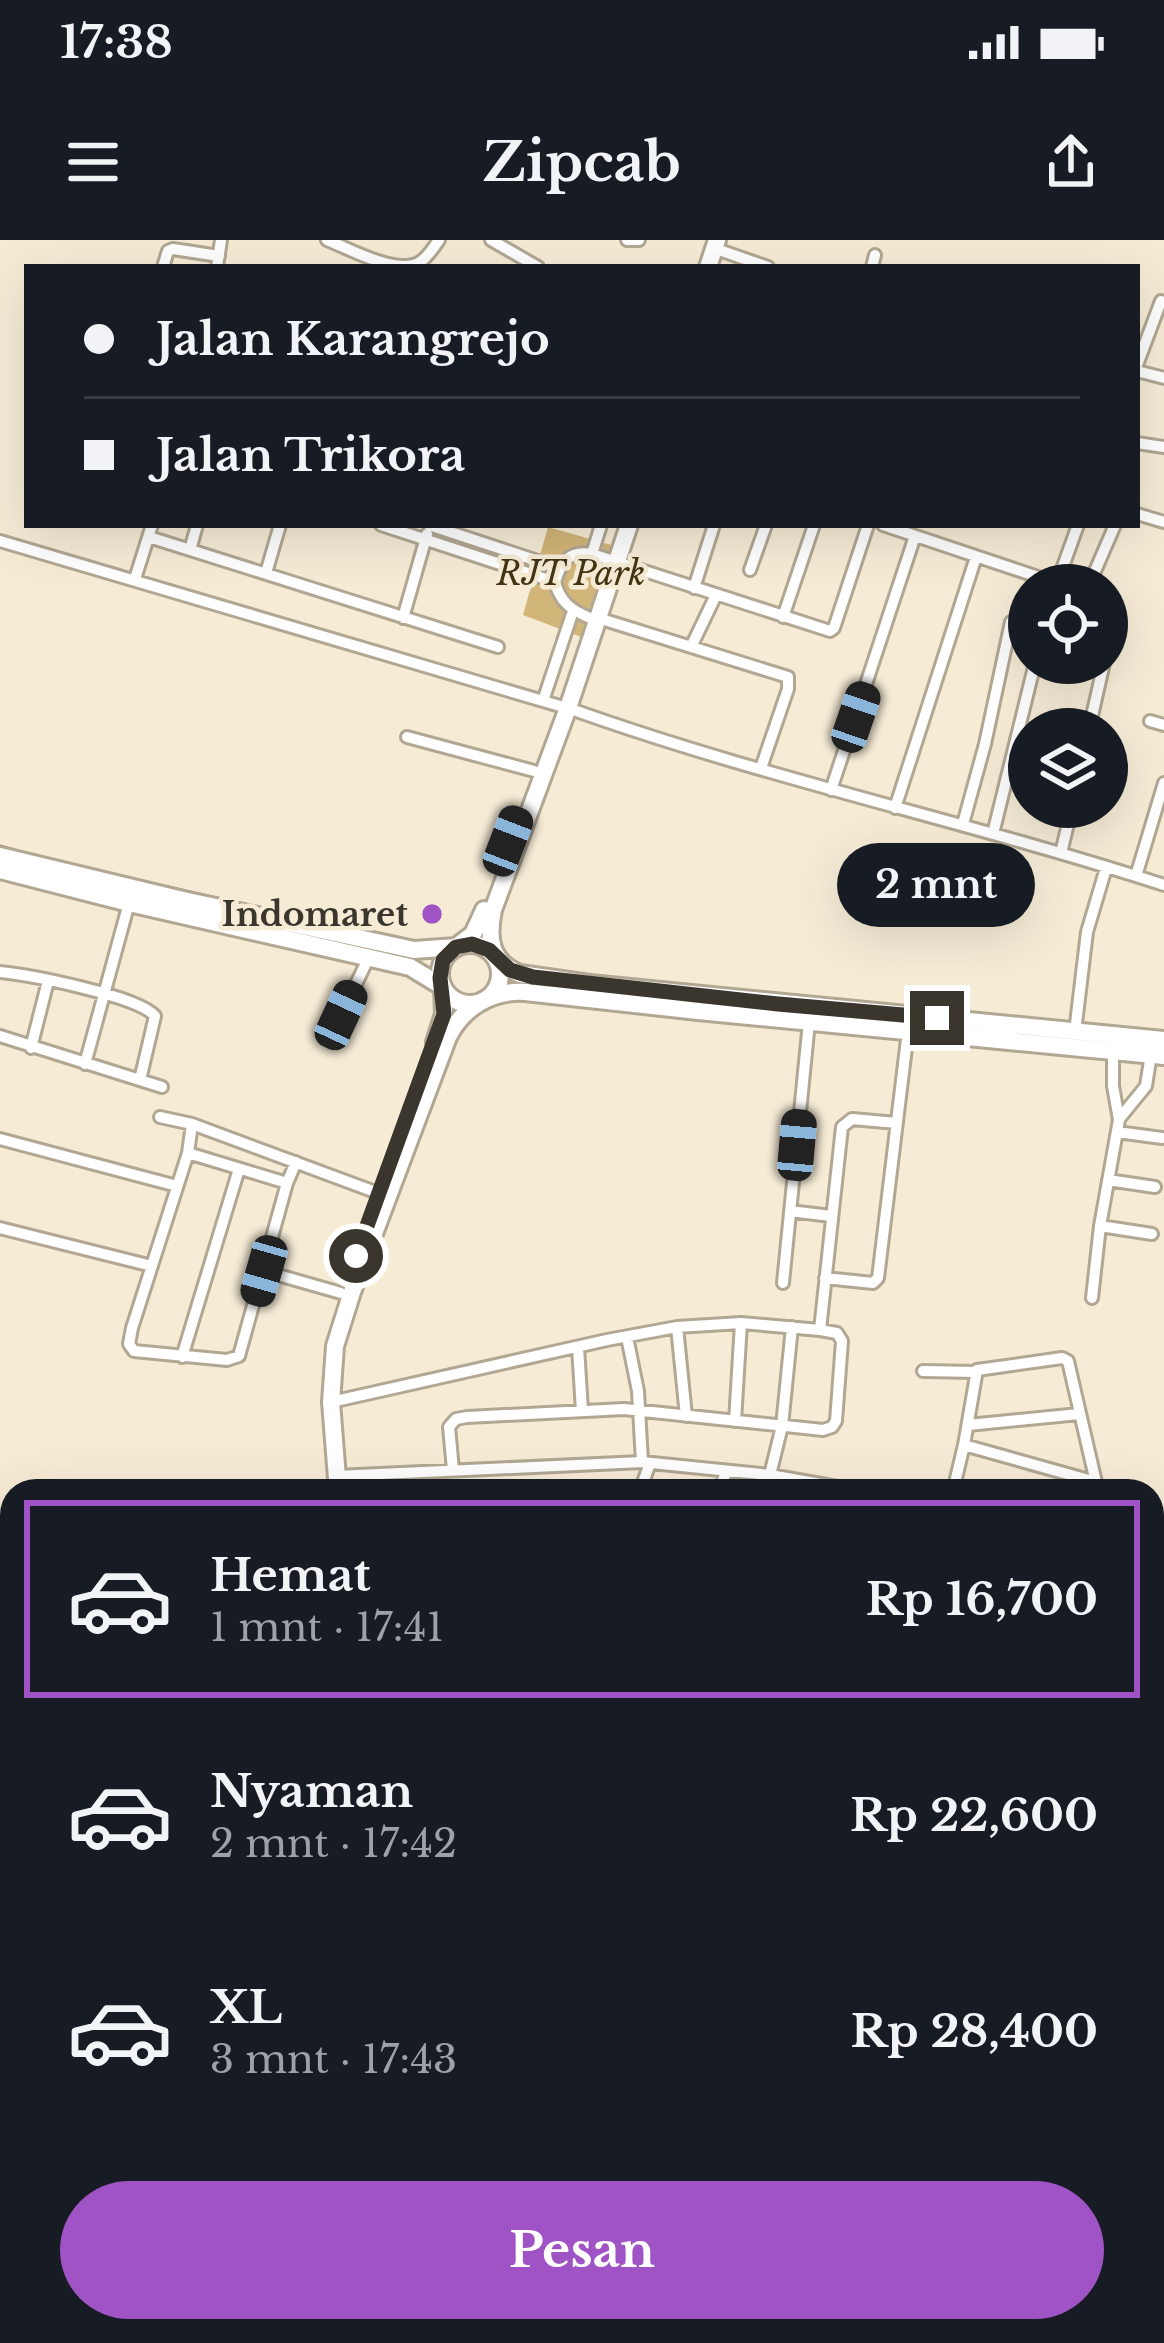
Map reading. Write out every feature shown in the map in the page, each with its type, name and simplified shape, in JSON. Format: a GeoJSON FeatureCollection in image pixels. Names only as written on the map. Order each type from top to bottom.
{"type":"FeatureCollection","features":[{"type":"Feature","properties":{"kind":"main road"},"geometry":{"type":"LineString","coordinates":[[333,1479],[321,1400],[322,1364],[341,1293],[444,1014],[443,960],[480,924],[619,528]]}},
{"type":"Feature","properties":{"kind":"main road"},"geometry":{"type":"LineString","coordinates":[[605,558],[627,528]]}},
{"type":"Feature","properties":{"kind":"main road"},"geometry":{"type":"LineString","coordinates":[[334,1479],[335,1346],[448,1036],[463,1014],[498,983],[500,974],[489,937],[493,910],[557,705]]}},
{"type":"Feature","properties":{"kind":"main road"},"geometry":{"type":"LineString","coordinates":[[0,856],[396,946],[427,951],[481,946],[520,974],[1164,1040]]}},
{"type":"Feature","properties":{"kind":"main road"},"geometry":{"type":"LineString","coordinates":[[0,869],[410,967],[463,1003],[525,992],[1158,1055]]}},
{"type":"Feature","properties":{"kind":"street"},"geometry":{"type":"LineString","coordinates":[[165,264],[170,250],[218,261],[221,240]]}},
{"type":"Feature","properties":{"kind":"street"},"geometry":{"type":"LineString","coordinates":[[327,240],[386,264]]}},
{"type":"Feature","properties":{"kind":"street"},"geometry":{"type":"LineString","coordinates":[[416,264],[439,240]]}},
{"type":"Feature","properties":{"kind":"street"},"geometry":{"type":"LineString","coordinates":[[491,240],[533,264]]}},
{"type":"Feature","properties":{"kind":"street"},"geometry":{"type":"LineString","coordinates":[[627,240],[639,240]]}},
{"type":"Feature","properties":{"kind":"street"},"geometry":{"type":"LineString","coordinates":[[718,253],[757,264]]}},
{"type":"Feature","properties":{"kind":"street"},"geometry":{"type":"LineString","coordinates":[[1140,360],[1164,302]]}},
{"type":"Feature","properties":{"kind":"street"},"geometry":{"type":"LineString","coordinates":[[190,550],[196,528]]}},
{"type":"Feature","properties":{"kind":"street"},"geometry":{"type":"LineString","coordinates":[[266,573],[279,528]]}},
{"type":"Feature","properties":{"kind":"street"},"geometry":{"type":"LineString","coordinates":[[389,528],[555,582]]}},
{"type":"Feature","properties":{"kind":"street"},"geometry":{"type":"LineString","coordinates":[[403,618],[428,528]]}},
{"type":"Feature","properties":{"kind":"street"},"geometry":{"type":"LineString","coordinates":[[438,528],[559,568]]}},
{"type":"Feature","properties":{"kind":"street"},"geometry":{"type":"LineString","coordinates":[[601,528],[605,558]]}},
{"type":"Feature","properties":{"kind":"street"},"geometry":{"type":"LineString","coordinates":[[694,588],[713,528]]}},
{"type":"Feature","properties":{"kind":"street"},"geometry":{"type":"LineString","coordinates":[[751,570],[765,528]]}},
{"type":"Feature","properties":{"kind":"street"},"geometry":{"type":"LineString","coordinates":[[783,617],[813,528]]}},
{"type":"Feature","properties":{"kind":"street"},"geometry":{"type":"LineString","coordinates":[[760,768],[788,677],[587,615],[558,594],[559,568],[572,555],[605,558],[832,630],[867,528]]}},
{"type":"Feature","properties":{"kind":"street"},"geometry":{"type":"LineString","coordinates":[[892,528],[1008,567]]}},
{"type":"Feature","properties":{"kind":"street"},"geometry":{"type":"LineString","coordinates":[[1065,564],[1077,528]]}},
{"type":"Feature","properties":{"kind":"street"},"geometry":{"type":"LineString","coordinates":[[1098,564],[1113,528]]}},
{"type":"Feature","properties":{"kind":"street"},"geometry":{"type":"LineString","coordinates":[[135,579],[151,531],[190,550],[498,646]]}},
{"type":"Feature","properties":{"kind":"street"},"geometry":{"type":"LineString","coordinates":[[831,790],[915,536]]}},
{"type":"Feature","properties":{"kind":"street"},"geometry":{"type":"LineString","coordinates":[[0,541],[1164,885]]}},
{"type":"Feature","properties":{"kind":"street"},"geometry":{"type":"LineString","coordinates":[[895,808],[976,556]]}},
{"type":"Feature","properties":{"kind":"street"},"geometry":{"type":"LineString","coordinates":[[691,647],[716,595]]}},
{"type":"Feature","properties":{"kind":"street"},"geometry":{"type":"LineString","coordinates":[[963,824],[1008,636]]}},
{"type":"Feature","properties":{"kind":"street"},"geometry":{"type":"LineString","coordinates":[[993,834],[1030,684]]}},
{"type":"Feature","properties":{"kind":"street"},"geometry":{"type":"LineString","coordinates":[[1150,721],[1164,725]]}},
{"type":"Feature","properties":{"kind":"street"},"geometry":{"type":"LineString","coordinates":[[406,737],[535,771]]}},
{"type":"Feature","properties":{"kind":"street"},"geometry":{"type":"LineString","coordinates":[[1136,876],[1164,783]]}},
{"type":"Feature","properties":{"kind":"street"},"geometry":{"type":"LineString","coordinates":[[1061,853],[1067,828]]}},
{"type":"Feature","properties":{"kind":"street"},"geometry":{"type":"LineString","coordinates":[[1075,1032],[1087,932],[1106,868]]}},
{"type":"Feature","properties":{"kind":"street"},"geometry":{"type":"LineString","coordinates":[[86,1064],[129,903]]}},
{"type":"Feature","properties":{"kind":"street"},"geometry":{"type":"LineString","coordinates":[[341,1015],[369,957]]}},
{"type":"Feature","properties":{"kind":"street"},"geometry":{"type":"LineString","coordinates":[[0,972],[104,994],[150,1010],[155,1016],[140,1080]]}},
{"type":"Feature","properties":{"kind":"street"},"geometry":{"type":"LineString","coordinates":[[31,1048],[48,980]]}},
{"type":"Feature","properties":{"kind":"street"},"geometry":{"type":"LineString","coordinates":[[783,1283],[808,1022]]}},
{"type":"Feature","properties":{"kind":"street"},"geometry":{"type":"LineString","coordinates":[[825,1278],[872,1283],[878,1278],[908,1031]]}},
{"type":"Feature","properties":{"kind":"street"},"geometry":{"type":"LineString","coordinates":[[0,1036],[162,1087]]}},
{"type":"Feature","properties":{"kind":"street"},"geometry":{"type":"LineString","coordinates":[[1092,1298],[1118,1126],[1113,1052]]}},
{"type":"Feature","properties":{"kind":"street"},"geometry":{"type":"LineString","coordinates":[[1118,1126],[1146,1086],[1158,1055]]}},
{"type":"Feature","properties":{"kind":"street"},"geometry":{"type":"LineString","coordinates":[[160,1117],[192,1124],[378,1193]]}},
{"type":"Feature","properties":{"kind":"street"},"geometry":{"type":"LineString","coordinates":[[820,1330],[843,1124],[852,1119],[897,1123]]}},
{"type":"Feature","properties":{"kind":"street"},"geometry":{"type":"LineString","coordinates":[[192,1124],[188,1154],[132,1328],[129,1346],[141,1353],[232,1360],[239,1356],[296,1162]]}},
{"type":"Feature","properties":{"kind":"street"},"geometry":{"type":"LineString","coordinates":[[1118,1126],[1162,1138]]}},
{"type":"Feature","properties":{"kind":"street"},"geometry":{"type":"LineString","coordinates":[[0,1139],[177,1186]]}},
{"type":"Feature","properties":{"kind":"street"},"geometry":{"type":"LineString","coordinates":[[188,1154],[287,1183]]}},
{"type":"Feature","properties":{"kind":"street"},"geometry":{"type":"LineString","coordinates":[[182,1357],[239,1169]]}},
{"type":"Feature","properties":{"kind":"street"},"geometry":{"type":"LineString","coordinates":[[1108,1180],[1155,1187]]}},
{"type":"Feature","properties":{"kind":"street"},"geometry":{"type":"LineString","coordinates":[[790,1211],[831,1216]]}},
{"type":"Feature","properties":{"kind":"street"},"geometry":{"type":"LineString","coordinates":[[1100,1226],[1152,1234]]}},
{"type":"Feature","properties":{"kind":"street"},"geometry":{"type":"LineString","coordinates":[[0,1228],[152,1266]]}},
{"type":"Feature","properties":{"kind":"street"},"geometry":{"type":"LineString","coordinates":[[264,1271],[341,1293]]}},
{"type":"Feature","properties":{"kind":"street"},"geometry":{"type":"LineString","coordinates":[[332,1402],[677,1327],[741,1323],[792,1327],[839,1335],[842,1341],[836,1421],[823,1430],[640,1411],[456,1419],[449,1427],[453,1470]]}},
{"type":"Feature","properties":{"kind":"street"},"geometry":{"type":"LineString","coordinates":[[735,1421],[741,1323]]}},
{"type":"Feature","properties":{"kind":"street"},"geometry":{"type":"LineString","coordinates":[[677,1327],[686,1416]]}},
{"type":"Feature","properties":{"kind":"street"},"geometry":{"type":"LineString","coordinates":[[770,1474],[782,1426],[792,1327]]}},
{"type":"Feature","properties":{"kind":"street"},"geometry":{"type":"LineString","coordinates":[[627,1337],[646,1462],[642,1479]]}},
{"type":"Feature","properties":{"kind":"street"},"geometry":{"type":"LineString","coordinates":[[578,1346],[582,1412]]}},
{"type":"Feature","properties":{"kind":"street"},"geometry":{"type":"LineString","coordinates":[[923,1371],[976,1372],[1066,1358],[1095,1479]]}},
{"type":"Feature","properties":{"kind":"street"},"geometry":{"type":"LineString","coordinates":[[956,1479],[976,1372]]}},
{"type":"Feature","properties":{"kind":"street"},"geometry":{"type":"LineString","coordinates":[[968,1425],[1078,1414]]}},
{"type":"Feature","properties":{"kind":"street"},"geometry":{"type":"LineString","coordinates":[[964,1445],[1074,1479]]}},
{"type":"Feature","properties":{"kind":"street"},"geometry":{"type":"LineString","coordinates":[[386,1479],[453,1470],[646,1462],[796,1479]]}},
{"type":"Feature","properties":{"kind":"street"},"geometry":{"type":"LineString","coordinates":[[723,1479],[725,1471]]}},
{"type":"Feature","properties":{"kind":"green space","name":"RJT Park"},"geometry":{"type":"Polygon","coordinates":[[[548,528],[615,546],[584,638],[523,615],[548,528]]]}},
{"type":"Feature","properties":{"kind":"waterway"},"geometry":{"type":"LineString","coordinates":[[0,846],[39,857]]}},
{"type":"Feature","properties":{"kind":"waterway"},"geometry":{"type":"LineString","coordinates":[[54,861],[278,912]]}},
{"type":"Feature","properties":{"kind":"place","name":"Indomaret"},"geometry":{"type":"Point","coordinates":[432,914]}},
{"type":"Feature","properties":{"kind":"route"},"geometry":{"type":"LineString","coordinates":[[356,1256],[444,1014],[440,969],[456,947],[481,946],[510,970],[533,977],[937,1018]]}}]}
